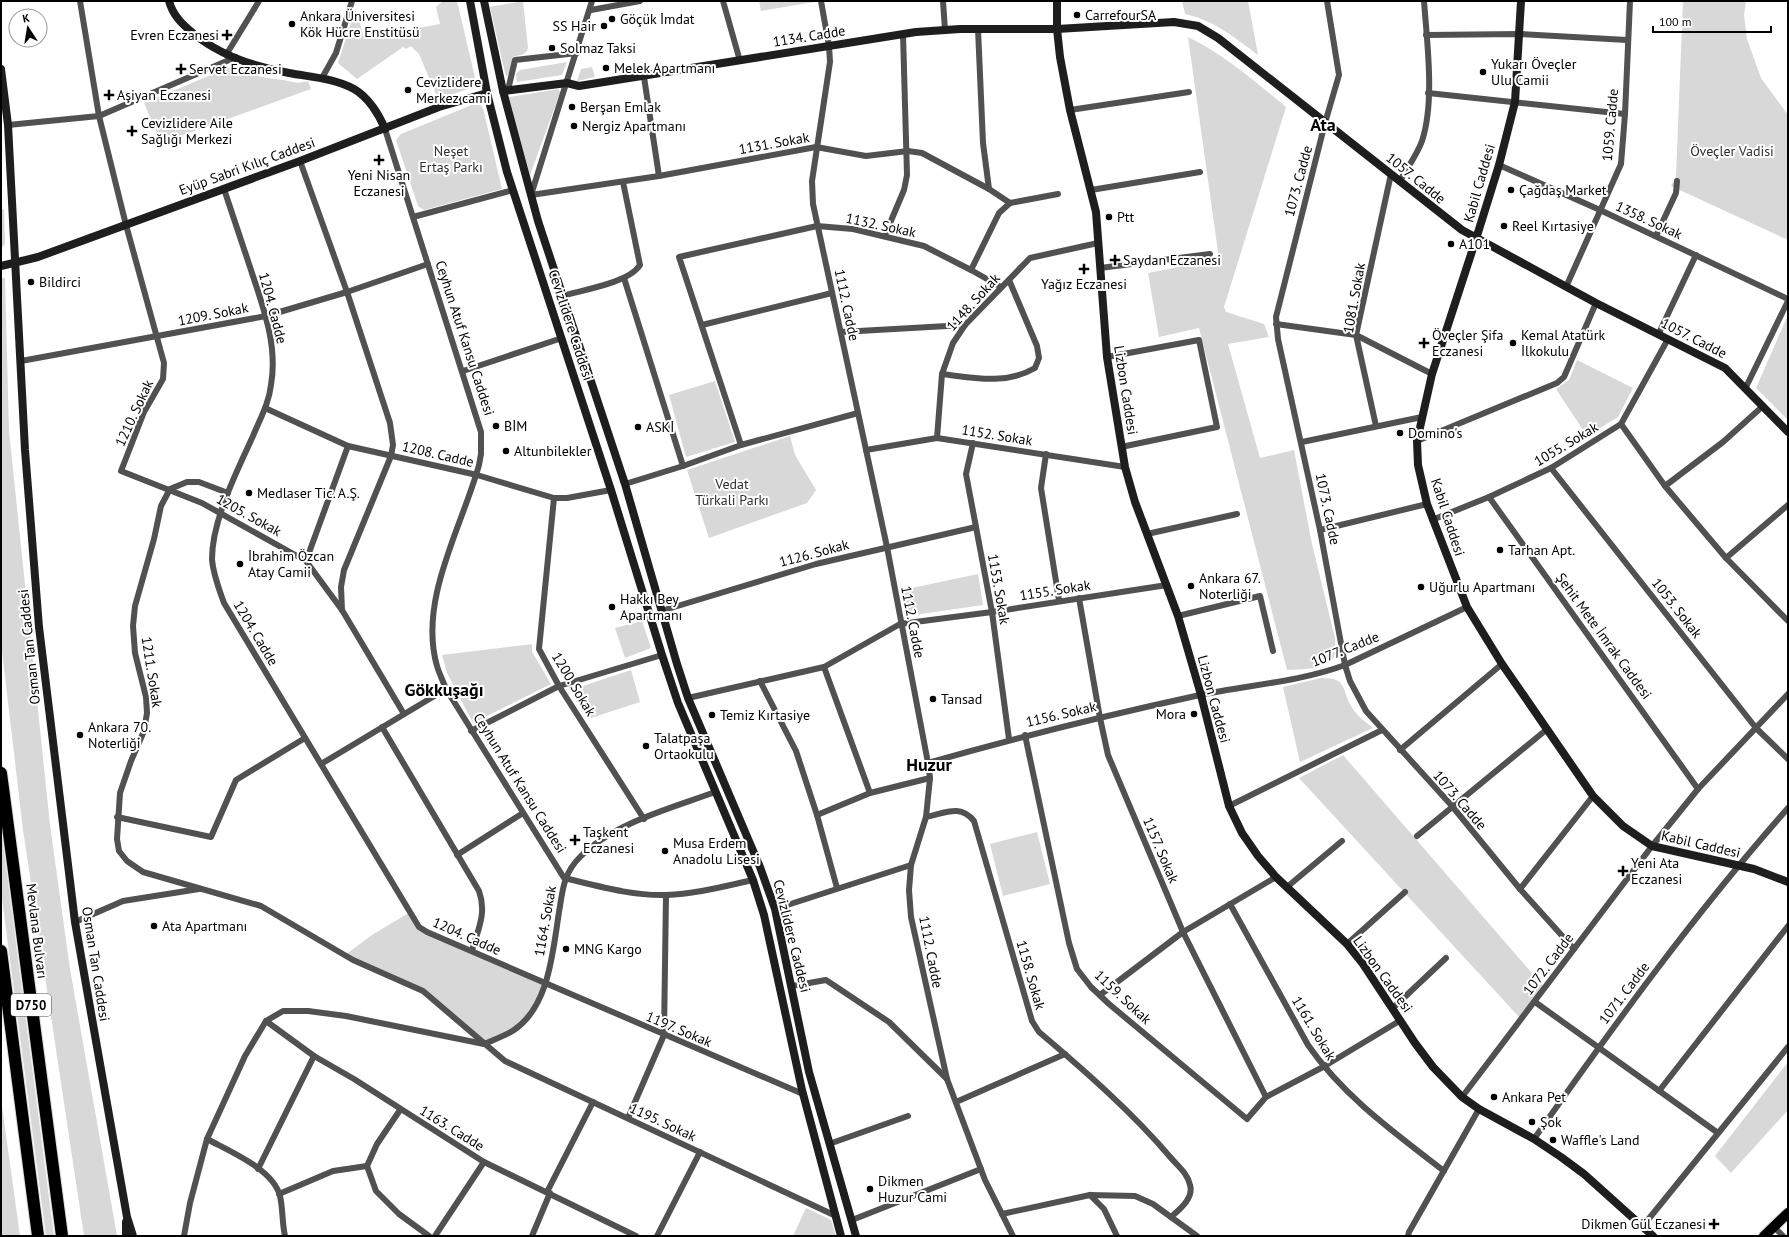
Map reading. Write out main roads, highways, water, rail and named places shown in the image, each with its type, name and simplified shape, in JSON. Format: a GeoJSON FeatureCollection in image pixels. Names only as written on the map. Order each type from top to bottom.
{"type":"FeatureCollection","features":[{"type":"Feature","properties":{"kind":"highway","name":"Mevlana Bulvarı"},"geometry":{"type":"LineString","coordinates":[[1,774],[62,1236]]}},
{"type":"Feature","properties":{"kind":"highway","name":"D750"},"geometry":{"type":"LineString","coordinates":[[1,951],[38,1236]]}},
{"type":"Feature","properties":{"kind":"main road","name":"Ceyhun Atuf Kansu Caddesi"},"geometry":{"type":"LineString","coordinates":[[169,1],[181,24],[203,41],[226,54],[253,65],[322,78],[355,89],[373,107],[380,117],[385,129]]}},
{"type":"Feature","properties":{"kind":"main road","name":"Cevizlidere Caddesi"},"geometry":{"type":"LineString","coordinates":[[470,1],[487,93],[513,190],[611,490],[662,655],[678,703],[754,880],[764,915],[803,1094],[841,1236]]}},
{"type":"Feature","properties":{"kind":"main road","name":"Cevizlidere Caddesi"},"geometry":{"type":"LineString","coordinates":[[484,1],[531,195],[562,296],[625,484],[673,652],[688,698],[760,867],[775,909],[816,1099],[856,1236]]}},
{"type":"Feature","properties":{"kind":"main road","name":"Lizbon Caddesi"},"geometry":{"type":"LineString","coordinates":[[1057,1],[1057,29],[1060,57],[1070,110],[1096,212],[1102,311],[1107,358],[1125,466],[1147,534],[1178,616],[1201,695],[1229,806],[1242,833],[1258,856],[1276,877],[1347,944],[1363,964],[1433,1067],[1462,1097],[1479,1109],[1534,1139],[1584,1174],[1653,1236]]}},
{"type":"Feature","properties":{"kind":"main road","name":"Kabil Caddesi"},"geometry":{"type":"LineString","coordinates":[[1522,1],[1515,102],[1499,165],[1432,374],[1417,441],[1418,465],[1427,504],[1467,607],[1502,664],[1546,730],[1593,796],[1623,826],[1652,846],[1769,873],[1788,882]]}},
{"type":"Feature","properties":{"kind":"main road","name":"1057. Cadde"},"geometry":{"type":"LineString","coordinates":[[1057,29],[1162,21],[1186,23],[1198,26],[1218,38],[1449,221],[1476,239],[1596,304],[1725,368],[1788,432]]}},
{"type":"Feature","properties":{"kind":"main road","name":"1134. Cadde"},"geometry":{"type":"LineString","coordinates":[[506,90],[567,83],[579,86],[644,77],[903,34],[945,30],[1057,29]]}},
{"type":"Feature","properties":{"kind":"main road","name":"Osman Tan Caddesi"},"geometry":{"type":"LineString","coordinates":[[1,69],[8,125],[25,450],[38,627],[75,922],[127,1217],[133,1236]]}},
{"type":"Feature","properties":{"kind":"main road","name":"Eyüp Sabri Kılıç Caddesi"},"geometry":{"type":"LineString","coordinates":[[1,265],[15,263],[38,256],[126,225],[385,129],[439,107],[487,93]]}},
{"type":"Feature","properties":{"kind":"main road"},"geometry":{"type":"LineString","coordinates":[[662,655],[673,652]]}},
{"type":"Feature","properties":{"kind":"main road"},"geometry":{"type":"LineString","coordinates":[[803,1094],[816,1099]]}},
{"type":"Feature","properties":{"kind":"main road"},"geometry":{"type":"LineString","coordinates":[[1764,1236],[1788,1213]]}},
{"type":"Feature","properties":{"kind":"main road","name":"Osman Tan Caddesi"},"geometry":{"type":"LineString","coordinates":[[126,1236],[127,1217]]}},
{"type":"Feature","properties":{"kind":"place","name":"CarrefourSA"},"geometry":{"type":"Point","coordinates":[1077,15]}},
{"type":"Feature","properties":{"kind":"place","name":"Göçük İmdat"},"geometry":{"type":"Point","coordinates":[612,19]}},
{"type":"Feature","properties":{"kind":"place","name":"Ankara Üniversitesi Kök Hücre Enstitüsü"},"geometry":{"type":"Point","coordinates":[292,24]}},
{"type":"Feature","properties":{"kind":"place","name":"SS Hair"},"geometry":{"type":"Point","coordinates":[604,26]}},
{"type":"Feature","properties":{"kind":"place","name":"Evren Eczanesi"},"geometry":{"type":"Point","coordinates":[227,35]}},
{"type":"Feature","properties":{"kind":"place","name":"Solmaz Taksi"},"geometry":{"type":"Point","coordinates":[552,48]}},
{"type":"Feature","properties":{"kind":"place","name":"Melek Apartmanı"},"geometry":{"type":"Point","coordinates":[606,68]}},
{"type":"Feature","properties":{"kind":"place","name":"Servet Eczanesi"},"geometry":{"type":"Point","coordinates":[181,69]}},
{"type":"Feature","properties":{"kind":"place","name":"Yukarı Öveçler Ulu Camii"},"geometry":{"type":"Point","coordinates":[1483,72]}},
{"type":"Feature","properties":{"kind":"place","name":"Cevizlidere Merkez cami"},"geometry":{"type":"Point","coordinates":[408,90]}},
{"type":"Feature","properties":{"kind":"place","name":"Aşiyan Eczanesi"},"geometry":{"type":"Point","coordinates":[109,95]}},
{"type":"Feature","properties":{"kind":"place","name":"Berşan Emlak"},"geometry":{"type":"Point","coordinates":[572,107]}},
{"type":"Feature","properties":{"kind":"place","name":"Nergiz Apartmanı"},"geometry":{"type":"Point","coordinates":[574,126]}},
{"type":"Feature","properties":{"kind":"place","name":"Cevizlidere Aile Sağlığı Merkezi"},"geometry":{"type":"Point","coordinates":[132,131]}},
{"type":"Feature","properties":{"kind":"place","name":"Yeni Nisan Eczanesi"},"geometry":{"type":"Point","coordinates":[379,160]}},
{"type":"Feature","properties":{"kind":"place","name":"Çağdaş Market"},"geometry":{"type":"Point","coordinates":[1511,190]}},
{"type":"Feature","properties":{"kind":"place","name":"Ptt"},"geometry":{"type":"Point","coordinates":[1109,217]}},
{"type":"Feature","properties":{"kind":"place","name":"Reel Kırtasiye"},"geometry":{"type":"Point","coordinates":[1504,226]}},
{"type":"Feature","properties":{"kind":"place","name":"A101"},"geometry":{"type":"Point","coordinates":[1451,244]}},
{"type":"Feature","properties":{"kind":"place","name":"Saydan Eczanesi"},"geometry":{"type":"Point","coordinates":[1115,260]}},
{"type":"Feature","properties":{"kind":"place","name":"Yağız Eczanesi"},"geometry":{"type":"Point","coordinates":[1084,269]}},
{"type":"Feature","properties":{"kind":"place","name":"Bildirci"},"geometry":{"type":"Point","coordinates":[31,282]}},
{"type":"Feature","properties":{"kind":"place","name":"Öveçler Şifa Eczanesi"},"geometry":{"type":"Point","coordinates":[1424,343]}},
{"type":"Feature","properties":{"kind":"place","name":"Kemal Atatürk İlkokulu"},"geometry":{"type":"Point","coordinates":[1513,343]}},
{"type":"Feature","properties":{"kind":"place","name":"BİM"},"geometry":{"type":"Point","coordinates":[496,426]}},
{"type":"Feature","properties":{"kind":"place","name":"ASKİ"},"geometry":{"type":"Point","coordinates":[638,427]}},
{"type":"Feature","properties":{"kind":"place","name":"Domino's"},"geometry":{"type":"Point","coordinates":[1400,433]}},
{"type":"Feature","properties":{"kind":"place","name":"Altunbilekler"},"geometry":{"type":"Point","coordinates":[506,451]}},
{"type":"Feature","properties":{"kind":"place","name":"Medlaser Tic. A.Ş."},"geometry":{"type":"Point","coordinates":[249,493]}},
{"type":"Feature","properties":{"kind":"place","name":"Tarhan Apt."},"geometry":{"type":"Point","coordinates":[1500,550]}},
{"type":"Feature","properties":{"kind":"place","name":"İbrahim Özcan Atay Camii"},"geometry":{"type":"Point","coordinates":[240,564]}},
{"type":"Feature","properties":{"kind":"place","name":"Ankara 67. Noterliği"},"geometry":{"type":"Point","coordinates":[1191,586]}},
{"type":"Feature","properties":{"kind":"place","name":"Uğurlu Apartmanı"},"geometry":{"type":"Point","coordinates":[1421,587]}},
{"type":"Feature","properties":{"kind":"place","name":"Hakkı Bey Apartmanı"},"geometry":{"type":"Point","coordinates":[612,607]}},
{"type":"Feature","properties":{"kind":"place","name":"Tansad"},"geometry":{"type":"Point","coordinates":[933,699]}},
{"type":"Feature","properties":{"kind":"place","name":"Mora"},"geometry":{"type":"Point","coordinates":[1194,714]}},
{"type":"Feature","properties":{"kind":"place","name":"Temiz Kırtasiye"},"geometry":{"type":"Point","coordinates":[712,715]}},
{"type":"Feature","properties":{"kind":"place","name":"Ankara 70. Noterliği"},"geometry":{"type":"Point","coordinates":[80,735]}},
{"type":"Feature","properties":{"kind":"place","name":"Talatpaşa Ortaokulu"},"geometry":{"type":"Point","coordinates":[646,746]}},
{"type":"Feature","properties":{"kind":"place","name":"Taşkent Eczanesi"},"geometry":{"type":"Point","coordinates":[575,840]}},
{"type":"Feature","properties":{"kind":"place","name":"Musa Erdem Anadolu Lisesi"},"geometry":{"type":"Point","coordinates":[665,851]}},
{"type":"Feature","properties":{"kind":"place","name":"Yeni Ata Eczanesi"},"geometry":{"type":"Point","coordinates":[1623,871]}},
{"type":"Feature","properties":{"kind":"place","name":"Ata Apartmanı"},"geometry":{"type":"Point","coordinates":[154,926]}},
{"type":"Feature","properties":{"kind":"place","name":"MNG Kargo"},"geometry":{"type":"Point","coordinates":[566,949]}},
{"type":"Feature","properties":{"kind":"place","name":"Ankara Pet"},"geometry":{"type":"Point","coordinates":[1494,1097]}},
{"type":"Feature","properties":{"kind":"place","name":"Şok"},"geometry":{"type":"Point","coordinates":[1532,1122]}},
{"type":"Feature","properties":{"kind":"place","name":"Waffle's Land"},"geometry":{"type":"Point","coordinates":[1553,1140]}},
{"type":"Feature","properties":{"kind":"place","name":"Dikmen Huzur Cami"},"geometry":{"type":"Point","coordinates":[870,1189]}},
{"type":"Feature","properties":{"kind":"place","name":"Dikmen Gül Eczanesi"},"geometry":{"type":"Point","coordinates":[1714,1224]}},
{"type":"Feature","properties":{"kind":"district","name":"Ata"},"geometry":{"type":"Point","coordinates":[1323,124]}},
{"type":"Feature","properties":{"kind":"district","name":"Gökkuşağı"},"geometry":{"type":"Point","coordinates":[444,689]}},
{"type":"Feature","properties":{"kind":"district","name":"Huzur"},"geometry":{"type":"Point","coordinates":[929,764]}},
{"type":"Feature","properties":{"kind":"park label","name":"Öveçler Vadisi"},"geometry":{"type":"Point","coordinates":[1732,151]}},
{"type":"Feature","properties":{"kind":"park label","name":"Neşet Ertaş Parkı"},"geometry":{"type":"Point","coordinates":[451,160]}},
{"type":"Feature","properties":{"kind":"park label","name":"Vedat Türkali Parkı"},"geometry":{"type":"Point","coordinates":[732,492]}}]}
